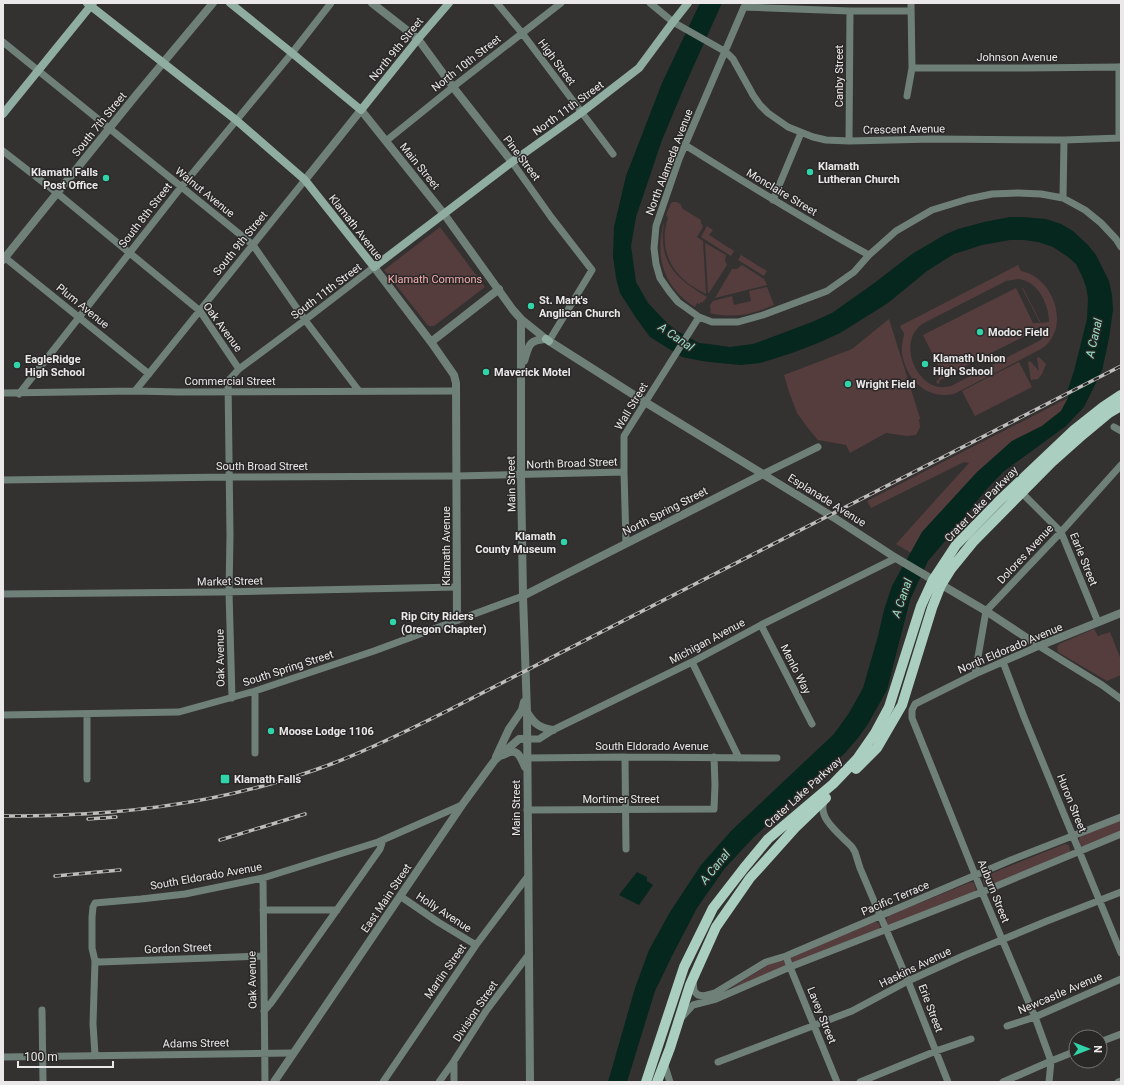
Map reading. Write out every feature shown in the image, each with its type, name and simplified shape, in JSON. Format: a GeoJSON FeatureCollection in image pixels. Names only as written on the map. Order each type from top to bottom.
{"type":"FeatureCollection","features":[{"type":"Feature","properties":{"kind":"main road","name":"Main Street"},"geometry":{"type":"LineString","coordinates":[[230,3],[361,110]]}},
{"type":"Feature","properties":{"kind":"main road","name":"North 9th Street"},"geometry":{"type":"LineString","coordinates":[[361,110],[449,3]]}},
{"type":"Feature","properties":{"kind":"main road","name":"North 11th Street"},"geometry":{"type":"LineString","coordinates":[[444,214],[639,68],[688,3]]}},
{"type":"Feature","properties":{"kind":"main road","name":"Klamath Avenue"},"geometry":{"type":"LineString","coordinates":[[90,4],[236,120],[305,180],[374,267]]}},
{"type":"Feature","properties":{"kind":"main road"},"geometry":{"type":"LineString","coordinates":[[3,114],[90,4]]}},
{"type":"Feature","properties":{"kind":"main road","name":"South 11th Street"},"geometry":{"type":"LineString","coordinates":[[374,267],[444,214]]}},
{"type":"Feature","properties":{"kind":"main road","name":"Crater Lake Parkway"},"geometry":{"type":"LineString","coordinates":[[657,1082],[693,978],[716,927],[750,878],[795,828],[877,748],[902,705],[932,608],[937,583],[956,545],[1000,500],[1074,430],[1121,395]]}},
{"type":"Feature","properties":{"kind":"main road","name":"Crater Lake Parkway"},"geometry":{"type":"LineString","coordinates":[[646,1082],[684,968],[713,908],[768,839],[833,784],[858,759],[875,734],[889,707],[920,606],[937,583],[951,569],[973,542],[1052,462],[1109,413],[1121,406]]}},
{"type":"Feature","properties":{"kind":"street","name":"South 7th Street"},"geometry":{"type":"LineString","coordinates":[[4,258],[163,63],[214,3]]}},
{"type":"Feature","properties":{"kind":"street","name":"South 8th Street"},"geometry":{"type":"LineString","coordinates":[[19,394],[78,317],[331,3]]}},
{"type":"Feature","properties":{"kind":"street","name":"Pine Street"},"geometry":{"type":"LineString","coordinates":[[372,3],[418,39],[592,270],[547,340]]}},
{"type":"Feature","properties":{"kind":"street","name":"High Street"},"geometry":{"type":"LineString","coordinates":[[497,3],[522,33],[613,154]]}},
{"type":"Feature","properties":{"kind":"street","name":"North 10th Street"},"geometry":{"type":"LineString","coordinates":[[386,142],[453,87],[561,3]]}},
{"type":"Feature","properties":{"kind":"street","name":"Crescent Avenue"},"geometry":{"type":"LineString","coordinates":[[650,3],[673,22],[726,52],[733,59],[760,105],[777,120],[788,127],[813,137],[826,140],[849,141],[933,139],[1064,140],[1120,138]]}},
{"type":"Feature","properties":{"kind":"street"},"geometry":{"type":"LineString","coordinates":[[907,96],[912,68],[911,3]]}},
{"type":"Feature","properties":{"kind":"street"},"geometry":{"type":"LineString","coordinates":[[726,52],[744,7],[803,6],[850,10],[911,11]]}},
{"type":"Feature","properties":{"kind":"street","name":"Canby Street"},"geometry":{"type":"LineString","coordinates":[[849,141],[850,10]]}},
{"type":"Feature","properties":{"kind":"street","name":"Walnut Avenue"},"geometry":{"type":"LineString","coordinates":[[3,42],[253,245],[305,320],[359,391]]}},
{"type":"Feature","properties":{"kind":"street","name":"North Alameda Avenue"},"geometry":{"type":"LineString","coordinates":[[726,52],[679,159],[656,226],[654,248],[660,278],[678,302],[699,317],[712,322],[738,322],[763,315],[826,291],[854,272],[869,255],[896,231],[932,210],[968,199],[992,194],[1041,194],[1063,198],[1085,210],[1101,223],[1116,239],[1121,247]]}},
{"type":"Feature","properties":{"kind":"street"},"geometry":{"type":"LineString","coordinates":[[1120,67],[1120,138]]}},
{"type":"Feature","properties":{"kind":"street","name":"Johnson Avenue"},"geometry":{"type":"LineString","coordinates":[[912,68],[1120,67]]}},
{"type":"Feature","properties":{"kind":"street","name":"Main Street"},"geometry":{"type":"LineString","coordinates":[[361,110],[444,214],[521,319],[523,596],[527,692],[530,1082]]}},
{"type":"Feature","properties":{"kind":"street","name":"South 9th Street"},"geometry":{"type":"LineString","coordinates":[[135,391],[361,110]]}},
{"type":"Feature","properties":{"kind":"street"},"geometry":{"type":"LineString","coordinates":[[773,200],[801,133]]}},
{"type":"Feature","properties":{"kind":"street"},"geometry":{"type":"LineString","coordinates":[[1063,198],[1064,140]]}},
{"type":"Feature","properties":{"kind":"street","name":"Monclaire Street"},"geometry":{"type":"LineString","coordinates":[[685,145],[773,200],[869,255]]}},
{"type":"Feature","properties":{"kind":"street","name":"Oak Avenue"},"geometry":{"type":"LineString","coordinates":[[3,151],[57,193],[200,310],[239,369],[228,381],[230,477],[229,592],[232,698]]}},
{"type":"Feature","properties":{"kind":"street","name":"Plum Avenue"},"geometry":{"type":"LineString","coordinates":[[4,258],[149,374]]}},
{"type":"Feature","properties":{"kind":"street","name":"South 11th Street"},"geometry":{"type":"LineString","coordinates":[[239,369],[374,267]]}},
{"type":"Feature","properties":{"kind":"street","name":"Klamath Avenue"},"geometry":{"type":"LineString","coordinates":[[374,267],[431,342],[454,375],[456,383],[457,620]]}},
{"type":"Feature","properties":{"kind":"street"},"geometry":{"type":"LineString","coordinates":[[431,342],[499,289]]}},
{"type":"Feature","properties":{"kind":"street","name":"Wall Street"},"geometry":{"type":"LineString","coordinates":[[626,543],[624,436],[699,317]]}},
{"type":"Feature","properties":{"kind":"street","name":"Esplanade Avenue"},"geometry":{"type":"LineString","coordinates":[[521,319],[547,340],[645,402],[833,517],[903,563],[986,612],[1121,698]]}},
{"type":"Feature","properties":{"kind":"street"},"geometry":{"type":"LineString","coordinates":[[521,370],[529,345],[536,340],[547,340]]}},
{"type":"Feature","properties":{"kind":"street","name":"Commercial Street"},"geometry":{"type":"LineString","coordinates":[[3,394],[135,391],[456,391]]}},
{"type":"Feature","properties":{"kind":"street","name":"North Spring Street"},"geometry":{"type":"LineString","coordinates":[[523,596],[818,447]]}},
{"type":"Feature","properties":{"kind":"street","name":"Dolores Avenue"},"geometry":{"type":"LineString","coordinates":[[986,612],[1121,465]]}},
{"type":"Feature","properties":{"kind":"street","name":"North Broad Street"},"geometry":{"type":"LineString","coordinates":[[522,475],[624,472]]}},
{"type":"Feature","properties":{"kind":"street","name":"South Broad Street"},"geometry":{"type":"LineString","coordinates":[[3,480],[522,475]]}},
{"type":"Feature","properties":{"kind":"street","name":"Earle Street"},"geometry":{"type":"LineString","coordinates":[[1022,493],[1061,532],[1098,622]]}},
{"type":"Feature","properties":{"kind":"street","name":"Michigan Avenue"},"geometry":{"type":"LineString","coordinates":[[527,739],[540,739],[553,730],[692,662],[853,578],[896,558]]}},
{"type":"Feature","properties":{"kind":"street","name":"Market Street"},"geometry":{"type":"LineString","coordinates":[[3,594],[229,592],[457,587]]}},
{"type":"Feature","properties":{"kind":"street","name":"South Spring Street"},"geometry":{"type":"LineString","coordinates":[[3,715],[179,712],[255,691],[374,651],[523,596]]}},
{"type":"Feature","properties":{"kind":"street"},"geometry":{"type":"LineString","coordinates":[[975,674],[986,612]]}},
{"type":"Feature","properties":{"kind":"street","name":"North Eldorado Avenue"},"geometry":{"type":"LineString","coordinates":[[912,710],[915,704],[975,674],[1121,613]]}},
{"type":"Feature","properties":{"kind":"street","name":"Menlo Way"},"geometry":{"type":"LineString","coordinates":[[761,625],[812,724]]}},
{"type":"Feature","properties":{"kind":"street"},"geometry":{"type":"LineString","coordinates":[[692,662],[739,758]]}},
{"type":"Feature","properties":{"kind":"street","name":"Huron Street"},"geometry":{"type":"LineString","coordinates":[[1003,662],[1024,717],[1121,953]]}},
{"type":"Feature","properties":{"kind":"street"},"geometry":{"type":"LineString","coordinates":[[255,691],[255,753]]}},
{"type":"Feature","properties":{"kind":"street"},"geometry":{"type":"LineString","coordinates":[[495,760],[509,729],[522,710],[527,692]]}},
{"type":"Feature","properties":{"kind":"street","name":"Auburn Street"},"geometry":{"type":"LineString","coordinates":[[912,710],[912,718],[982,892],[1035,1017],[1051,1060],[1049,1082]]}},
{"type":"Feature","properties":{"kind":"street"},"geometry":{"type":"LineString","coordinates":[[527,712],[532,721],[539,726],[553,730]]}},
{"type":"Feature","properties":{"kind":"street"},"geometry":{"type":"LineString","coordinates":[[86,714],[88,778]]}},
{"type":"Feature","properties":{"kind":"street","name":"East Main Street"},"geometry":{"type":"LineString","coordinates":[[274,1082],[462,805],[495,760],[519,739],[527,739]]}},
{"type":"Feature","properties":{"kind":"street"},"geometry":{"type":"LineString","coordinates":[[495,760],[507,753],[517,753],[521,756],[527,772]]}},
{"type":"Feature","properties":{"kind":"street"},"geometry":{"type":"LineString","coordinates":[[626,757],[626,849]]}},
{"type":"Feature","properties":{"kind":"street","name":"Mortimer Street"},"geometry":{"type":"LineString","coordinates":[[527,810],[714,809],[714,757]]}},
{"type":"Feature","properties":{"kind":"street","name":"South Eldorado Avenue"},"geometry":{"type":"LineString","coordinates":[[527,758],[777,758]]}},
{"type":"Feature","properties":{"kind":"street","name":"Erie Street"},"geometry":{"type":"LineString","coordinates":[[828,796],[823,804],[822,811],[826,820],[855,852],[860,868],[908,981],[948,1082]]}},
{"type":"Feature","properties":{"kind":"street","name":"South Eldorado Avenue"},"geometry":{"type":"LineString","coordinates":[[95,1055],[93,1024],[95,961],[92,948],[92,917],[95,903],[185,894],[263,878],[383,840],[462,805]]}},
{"type":"Feature","properties":{"kind":"street","name":"Pacific Terrace"},"geometry":{"type":"LineString","coordinates":[[693,978],[694,991],[698,995],[710,995],[766,962],[786,956],[1073,835],[1121,817]]}},
{"type":"Feature","properties":{"kind":"street"},"geometry":{"type":"LineString","coordinates":[[679,1019],[693,1005],[716,999],[790,967],[982,892],[1121,834]]}},
{"type":"Feature","properties":{"kind":"street"},"geometry":{"type":"LineString","coordinates":[[264,1011],[380,849],[383,840]]}},
{"type":"Feature","properties":{"kind":"street","name":"Martin Street"},"geometry":{"type":"LineString","coordinates":[[383,1082],[476,945],[528,876]]}},
{"type":"Feature","properties":{"kind":"street","name":"Oak Avenue"},"geometry":{"type":"LineString","coordinates":[[263,878],[265,1082]]}},
{"type":"Feature","properties":{"kind":"street","name":"Haskins Avenue"},"geometry":{"type":"LineString","coordinates":[[718,1062],[852,1011],[908,981],[963,956],[1121,892]]}},
{"type":"Feature","properties":{"kind":"street","name":"Holly Avenue"},"geometry":{"type":"LineString","coordinates":[[400,896],[438,922],[476,945]]}},
{"type":"Feature","properties":{"kind":"street"},"geometry":{"type":"LineString","coordinates":[[263,910],[337,910]]}},
{"type":"Feature","properties":{"kind":"street","name":"Division Street"},"geometry":{"type":"LineString","coordinates":[[439,1082],[486,1011],[530,954]]}},
{"type":"Feature","properties":{"kind":"street","name":"Gordon Street"},"geometry":{"type":"LineString","coordinates":[[95,961],[108,962],[263,956]]}},
{"type":"Feature","properties":{"kind":"street","name":"Lavey Street"},"geometry":{"type":"LineString","coordinates":[[786,956],[837,1082]]}},
{"type":"Feature","properties":{"kind":"street","name":"Newcastle Avenue"},"geometry":{"type":"LineString","coordinates":[[1007,1026],[1035,1017],[1121,979]]}},
{"type":"Feature","properties":{"kind":"street"},"geometry":{"type":"LineString","coordinates":[[42,1010],[43,1082]]}},
{"type":"Feature","properties":{"kind":"street"},"geometry":{"type":"LineString","coordinates":[[1108,1039],[1121,1034]]}},
{"type":"Feature","properties":{"kind":"street"},"geometry":{"type":"LineString","coordinates":[[860,1082],[936,1051],[971,1039]]}},
{"type":"Feature","properties":{"kind":"street","name":"Adams Street"},"geometry":{"type":"LineString","coordinates":[[3,1057],[293,1053]]}},
{"type":"Feature","properties":{"kind":"street"},"geometry":{"type":"LineString","coordinates":[[1003,1082],[1068,1054]]}},
{"type":"Feature","properties":{"kind":"street"},"geometry":{"type":"LineString","coordinates":[[454,1061],[454,1082]]}},
{"type":"Feature","properties":{"kind":"street"},"geometry":{"type":"LineString","coordinates":[[664,1063],[670,1082]]}},
{"type":"Feature","properties":{"kind":"green space"},"geometry":{"type":"Polygon","coordinates":[[[919,3],[1121,3],[1121,4],[919,3]]]}},
{"type":"Feature","properties":{"kind":"green space"},"geometry":{"type":"Polygon","coordinates":[[[677,202],[683,209],[701,220],[703,227],[697,237],[703,241],[706,294],[683,279],[675,270],[668,256],[665,241],[668,218],[666,215],[671,203],[677,202]]]}},
{"type":"Feature","properties":{"kind":"green space"},"geometry":{"type":"Polygon","coordinates":[[[664,222],[664,250],[671,268],[683,281],[707,297],[703,303],[697,303],[695,307],[684,299],[676,290],[669,281],[664,270],[660,247],[664,222]]]}},
{"type":"Feature","properties":{"kind":"green space"},"geometry":{"type":"Polygon","coordinates":[[[707,226],[713,230],[709,235],[734,251],[731,256],[701,237],[707,226]]]}},
{"type":"Feature","properties":{"kind":"green space","name":"Klamath Commons"},"geometry":{"type":"Polygon","coordinates":[[[440,227],[485,287],[434,326],[429,326],[384,270],[440,227]]]}},
{"type":"Feature","properties":{"kind":"green space"},"geometry":{"type":"Polygon","coordinates":[[[705,243],[726,255],[725,261],[727,265],[709,293],[708,293],[705,243]]]}},
{"type":"Feature","properties":{"kind":"green space"},"geometry":{"type":"Polygon","coordinates":[[[741,255],[767,271],[764,276],[738,260],[741,255]]]}},
{"type":"Feature","properties":{"kind":"green space"},"geometry":{"type":"Polygon","coordinates":[[[742,265],[764,279],[767,285],[715,298],[732,269],[737,269],[742,265]]]}},
{"type":"Feature","properties":{"kind":"green space"},"geometry":{"type":"Polygon","coordinates":[[[1018,265],[1021,271],[1033,275],[1050,293],[1055,305],[1057,317],[1056,329],[1050,340],[1041,349],[954,394],[944,395],[926,391],[913,379],[904,362],[902,346],[904,332],[900,326],[1018,265]],[[1018,279],[1006,281],[922,324],[915,331],[912,339],[910,349],[912,358],[920,375],[927,382],[937,387],[947,387],[1041,340],[1046,333],[1048,326],[1036,328],[1037,330],[971,363],[939,381],[940,382],[938,384],[936,382],[942,373],[923,335],[1016,288],[1033,323],[1049,322],[1047,308],[1041,294],[1031,284],[1025,281],[1018,279]]]}},
{"type":"Feature","properties":{"kind":"green space"},"geometry":{"type":"Polygon","coordinates":[[[767,287],[774,305],[743,315],[727,316],[710,313],[710,305],[713,301],[732,296],[734,305],[751,301],[749,291],[767,287]]]}},
{"type":"Feature","properties":{"kind":"green space"},"geometry":{"type":"Polygon","coordinates":[[[1022,288],[1023,288],[1041,323],[1022,288]]]}},
{"type":"Feature","properties":{"kind":"green space","name":"Wright Field"},"geometry":{"type":"Polygon","coordinates":[[[889,319],[921,419],[919,419],[920,427],[916,435],[907,436],[886,433],[850,453],[846,445],[818,440],[797,413],[784,375],[852,349],[889,319]]]}},
{"type":"Feature","properties":{"kind":"green space"},"geometry":{"type":"Polygon","coordinates":[[[1039,357],[1046,364],[1038,379],[1031,380],[1028,362],[1030,361],[1039,371],[1037,358],[1039,357]]]}},
{"type":"Feature","properties":{"kind":"green space"},"geometry":{"type":"Polygon","coordinates":[[[1019,362],[1032,387],[975,416],[962,391],[1019,362]]]}},
{"type":"Feature","properties":{"kind":"green space"},"geometry":{"type":"Polygon","coordinates":[[[1068,398],[1061,411],[1042,426],[1012,441],[977,473],[922,532],[911,553],[896,544],[969,463],[964,462],[871,508],[867,501],[1068,398]]]}},
{"type":"Feature","properties":{"kind":"green space"},"geometry":{"type":"Polygon","coordinates":[[[1094,629],[1098,636],[1110,632],[1121,660],[1121,675],[1107,681],[1058,652],[1057,647],[1059,644],[1094,629]]]}},
{"type":"Feature","properties":{"kind":"green space"},"geometry":{"type":"Polygon","coordinates":[[[1121,820],[1121,832],[1085,847],[1080,846],[1080,836],[1121,820]]]}},
{"type":"Feature","properties":{"kind":"green space"},"geometry":{"type":"Polygon","coordinates":[[[1065,844],[1069,845],[1069,854],[988,886],[984,885],[983,880],[985,876],[1065,844]]]}},
{"type":"Feature","properties":{"kind":"green space"},"geometry":{"type":"Polygon","coordinates":[[[971,882],[974,883],[976,889],[974,892],[892,926],[887,925],[886,920],[888,916],[971,882]]]}},
{"type":"Feature","properties":{"kind":"green space"},"geometry":{"type":"Polygon","coordinates":[[[875,922],[879,923],[880,927],[878,931],[792,963],[790,959],[793,955],[875,922]]]}},
{"type":"Feature","properties":{"kind":"green space"},"geometry":{"type":"Polygon","coordinates":[[[784,961],[786,965],[784,968],[734,989],[733,987],[768,965],[784,961]]]}},
{"type":"Feature","properties":{"kind":"water","name":"A Canal"},"geometry":{"type":"Polygon","coordinates":[[[700,3],[722,3],[662,140],[636,217],[631,246],[636,282],[648,303],[668,324],[699,343],[730,347],[753,344],[832,313],[912,254],[946,234],[984,222],[1010,217],[1046,219],[1061,224],[1073,231],[1096,255],[1109,281],[1113,310],[1102,371],[1084,407],[1066,426],[1003,472],[985,491],[928,561],[910,600],[887,690],[868,724],[845,753],[754,837],[725,868],[697,908],[655,991],[627,1082],[608,1082],[635,988],[649,950],[670,912],[701,865],[732,830],[834,734],[849,713],[863,688],[892,586],[922,532],[977,472],[1012,441],[1042,426],[1061,411],[1068,398],[1068,389],[1087,319],[1088,298],[1086,287],[1076,264],[1053,247],[1038,242],[1010,240],[982,245],[954,254],[927,271],[888,303],[840,333],[792,353],[760,363],[741,365],[702,361],[682,357],[650,337],[620,293],[613,256],[614,227],[626,176],[662,83],[700,3]]]}},
{"type":"Feature","properties":{"kind":"water"},"geometry":{"type":"Polygon","coordinates":[[[637,872],[647,877],[647,881],[653,885],[639,905],[619,895],[637,872]]]}},
{"type":"Feature","properties":{"kind":"railway"},"geometry":{"type":"LineString","coordinates":[[3,816],[46,816],[96,813],[165,806],[268,785],[301,775],[349,757],[449,710],[1121,366]]}},
{"type":"Feature","properties":{"kind":"railway"},"geometry":{"type":"LineString","coordinates":[[220,840],[305,814]]}},
{"type":"Feature","properties":{"kind":"railway"},"geometry":{"type":"LineString","coordinates":[[88,819],[116,817]]}},
{"type":"Feature","properties":{"kind":"railway"},"geometry":{"type":"LineString","coordinates":[[55,876],[120,870]]}},
{"type":"Feature","properties":{"kind":"place","name":"Klamath Lutheran Church"},"geometry":{"type":"Point","coordinates":[810,172]}},
{"type":"Feature","properties":{"kind":"place","name":"Klamath Falls Post Office"},"geometry":{"type":"Point","coordinates":[106,178]}},
{"type":"Feature","properties":{"kind":"place","name":"St. Mark's Anglican Church"},"geometry":{"type":"Point","coordinates":[531,306]}},
{"type":"Feature","properties":{"kind":"place","name":"Modoc Field"},"geometry":{"type":"Point","coordinates":[980,332]}},
{"type":"Feature","properties":{"kind":"place","name":"Klamath Union High School"},"geometry":{"type":"Point","coordinates":[925,364]}},
{"type":"Feature","properties":{"kind":"place","name":"EagleRidge High School"},"geometry":{"type":"Point","coordinates":[17,365]}},
{"type":"Feature","properties":{"kind":"place","name":"Maverick Motel"},"geometry":{"type":"Point","coordinates":[486,372]}},
{"type":"Feature","properties":{"kind":"place","name":"Wright Field"},"geometry":{"type":"Point","coordinates":[848,384]}},
{"type":"Feature","properties":{"kind":"place","name":"Klamath County Museum"},"geometry":{"type":"Point","coordinates":[564,542]}},
{"type":"Feature","properties":{"kind":"place","name":"Rip City Riders (Oregon Chapter)"},"geometry":{"type":"Point","coordinates":[393,622]}},
{"type":"Feature","properties":{"kind":"place","name":"Moose Lodge 1106"},"geometry":{"type":"Point","coordinates":[271,731]}},
{"type":"Feature","properties":{"kind":"place","name":"Klamath Falls"},"geometry":{"type":"Point","coordinates":[225,779]}}]}
